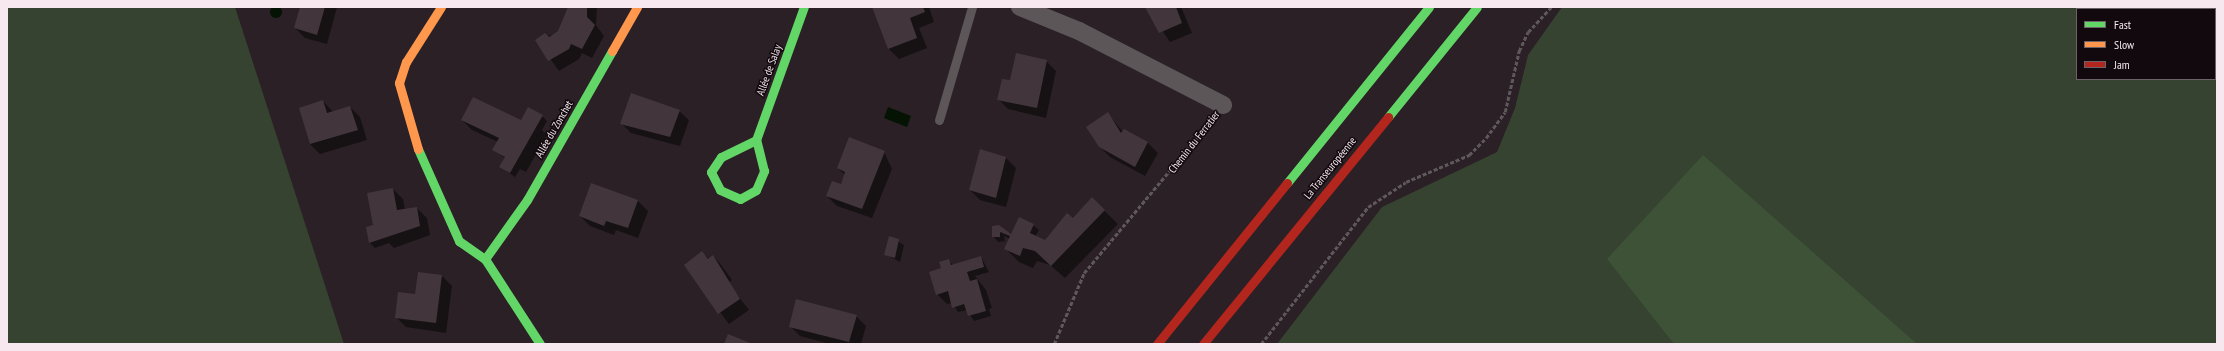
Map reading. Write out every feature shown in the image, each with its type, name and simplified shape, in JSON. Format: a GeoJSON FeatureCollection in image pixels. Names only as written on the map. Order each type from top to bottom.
{"type":"FeatureCollection","features":[{"type":"Feature","properties":{"kind":"main road"},"geometry":{"type":"LineString","coordinates":[[441,7],[406,62],[399,83],[414,139],[459,241],[485,259],[494,279],[540,344]]}},
{"type":"Feature","properties":{"kind":"main road","name":"Allée du Zonchet"},"geometry":{"type":"LineString","coordinates":[[485,259],[527,200],[637,7]]}},
{"type":"Feature","properties":{"kind":"main road","name":"Allée de Salay"},"geometry":{"type":"LineString","coordinates":[[756,140],[804,7]]}},
{"type":"Feature","properties":{"kind":"main road"},"geometry":{"type":"LineString","coordinates":[[1157,344],[1429,7]]}},
{"type":"Feature","properties":{"kind":"main road","name":"La Transeuropéenne"},"geometry":{"type":"LineString","coordinates":[[1203,344],[1477,7]]}},
{"type":"Feature","properties":{"kind":"main road"},"geometry":{"type":"LineString","coordinates":[[756,140],[764,171],[756,190],[740,199],[720,190],[711,172],[721,157],[756,140]]}},
{"type":"Feature","properties":{"kind":"street","name":"Chemin du Ferratier"},"geometry":{"type":"LineString","coordinates":[[1020,7],[1079,31],[1223,105]]}},
{"type":"Feature","properties":{"kind":"lane"},"geometry":{"type":"LineString","coordinates":[[939,120],[972,7]]}},
{"type":"Feature","properties":{"kind":"path"},"geometry":{"type":"LineString","coordinates":[[1261,344],[1368,207],[1406,182],[1469,155],[1486,138],[1505,112],[1519,51],[1528,32],[1551,7]]}},
{"type":"Feature","properties":{"kind":"path","name":"Chemin du Ferratier"},"geometry":{"type":"LineString","coordinates":[[1054,344],[1084,273],[1223,105]]}},
{"type":"Feature","properties":{"kind":"shaded area"},"geometry":{"type":"Polygon","coordinates":[[[274,6],[278,6],[282,12],[278,18],[274,18],[270,14],[270,10],[274,6]]]}},
{"type":"Feature","properties":{"kind":"shaded area"},"geometry":{"type":"Polygon","coordinates":[[[7,7],[235,7],[344,344],[7,344],[7,7]]]}},
{"type":"Feature","properties":{"kind":"shaded area"},"geometry":{"type":"Polygon","coordinates":[[[1562,7],[2217,7],[2217,344],[1277,344],[1382,207],[1497,152],[1515,108],[1528,55],[1562,7]]]}},
{"type":"Feature","properties":{"kind":"shaded area"},"geometry":{"type":"Polygon","coordinates":[[[888,107],[911,116],[907,127],[884,118],[888,107]]]}},
{"type":"Feature","properties":{"kind":"green space"},"geometry":{"type":"Polygon","coordinates":[[[1703,155],[1917,344],[1674,344],[1607,259],[1703,155]]]}},
{"type":"Feature","properties":{"kind":"building"},"geometry":{"type":"Polygon","coordinates":[[[300,7],[325,7],[317,35],[294,28],[300,7]]]}},
{"type":"Feature","properties":{"kind":"building"},"geometry":{"type":"Polygon","coordinates":[[[568,7],[587,7],[587,17],[595,25],[582,49],[571,44],[569,49],[548,61],[535,40],[545,33],[549,37],[558,31],[568,7]]]}},
{"type":"Feature","properties":{"kind":"building"},"geometry":{"type":"Polygon","coordinates":[[[872,7],[923,7],[925,12],[910,18],[917,38],[888,49],[872,7]]]}},
{"type":"Feature","properties":{"kind":"building"},"geometry":{"type":"Polygon","coordinates":[[[1145,7],[1176,7],[1182,23],[1159,33],[1145,7]]]}},
{"type":"Feature","properties":{"kind":"building"},"geometry":{"type":"Polygon","coordinates":[[[1016,53],[1047,60],[1037,108],[997,100],[1002,79],[1010,80],[1016,53]]]}},
{"type":"Feature","properties":{"kind":"building"},"geometry":{"type":"Polygon","coordinates":[[[631,93],[680,110],[670,137],[620,124],[631,93]]]}},
{"type":"Feature","properties":{"kind":"building"},"geometry":{"type":"Polygon","coordinates":[[[473,97],[521,120],[528,107],[543,115],[510,173],[499,167],[505,157],[492,150],[499,138],[461,120],[473,97]]]}},
{"type":"Feature","properties":{"kind":"building"},"geometry":{"type":"Polygon","coordinates":[[[323,100],[327,113],[350,106],[358,130],[310,144],[299,108],[323,100]]]}},
{"type":"Feature","properties":{"kind":"building"},"geometry":{"type":"Polygon","coordinates":[[[1108,112],[1121,133],[1124,129],[1148,142],[1135,167],[1099,147],[1086,127],[1108,112]]]}},
{"type":"Feature","properties":{"kind":"building"},"geometry":{"type":"Polygon","coordinates":[[[849,137],[885,151],[862,209],[826,196],[832,181],[841,184],[845,172],[837,168],[849,137]]]}},
{"type":"Feature","properties":{"kind":"building"},"geometry":{"type":"Polygon","coordinates":[[[980,149],[1006,157],[996,198],[969,190],[980,149]]]}},
{"type":"Feature","properties":{"kind":"building"},"geometry":{"type":"Polygon","coordinates":[[[591,183],[638,200],[628,228],[606,221],[604,226],[579,216],[591,183]]]}},
{"type":"Feature","properties":{"kind":"building"},"geometry":{"type":"Polygon","coordinates":[[[393,188],[397,210],[417,207],[420,226],[369,243],[366,227],[373,225],[367,193],[393,188]]]}},
{"type":"Feature","properties":{"kind":"building"},"geometry":{"type":"Polygon","coordinates":[[[1092,197],[1105,210],[1051,266],[1035,251],[1023,248],[1020,256],[1004,249],[1010,236],[1000,232],[1000,237],[992,237],[992,226],[999,225],[1011,234],[1019,217],[1034,224],[1030,233],[1045,240],[1067,213],[1073,218],[1092,197]]]}},
{"type":"Feature","properties":{"kind":"building"},"geometry":{"type":"Polygon","coordinates":[[[889,236],[899,239],[895,258],[884,255],[889,236]]]}},
{"type":"Feature","properties":{"kind":"building"},"geometry":{"type":"Polygon","coordinates":[[[702,251],[708,259],[713,255],[740,299],[718,314],[684,265],[702,251]]]}},
{"type":"Feature","properties":{"kind":"building"},"geometry":{"type":"Polygon","coordinates":[[[981,256],[984,267],[967,272],[970,281],[977,279],[986,311],[968,316],[964,304],[952,308],[948,291],[936,295],[929,272],[941,268],[939,262],[949,259],[951,265],[981,256]]]}},
{"type":"Feature","properties":{"kind":"building"},"geometry":{"type":"Polygon","coordinates":[[[418,272],[442,275],[436,323],[395,318],[398,292],[415,294],[418,272]]]}},
{"type":"Feature","properties":{"kind":"building"},"geometry":{"type":"Polygon","coordinates":[[[796,299],[857,315],[849,342],[789,327],[796,299]]]}},
{"type":"Feature","properties":{"kind":"building"},"geometry":{"type":"Polygon","coordinates":[[[728,334],[750,343],[724,344],[728,334]]]}},
{"type":"Feature","properties":{"kind":"traffic: fast"},"geometry":{"type":"LineString","coordinates":[[756,140],[721,157],[711,172],[720,190],[740,199],[756,190],[764,171],[756,140],[804,7]]}},
{"type":"Feature","properties":{"kind":"traffic: fast"},"geometry":{"type":"LineString","coordinates":[[1287,183],[1429,7]]}},
{"type":"Feature","properties":{"kind":"traffic: fast"},"geometry":{"type":"LineString","coordinates":[[1388,117],[1477,7]]}},
{"type":"Feature","properties":{"kind":"traffic: fast"},"geometry":{"type":"LineString","coordinates":[[485,259],[527,200],[612,51]]}},
{"type":"Feature","properties":{"kind":"traffic: fast"},"geometry":{"type":"LineString","coordinates":[[418,149],[459,241],[485,259],[540,344]]}},
{"type":"Feature","properties":{"kind":"traffic: slow"},"geometry":{"type":"LineString","coordinates":[[418,149],[399,83],[406,62],[441,7]]}},
{"type":"Feature","properties":{"kind":"traffic: slow"},"geometry":{"type":"LineString","coordinates":[[612,51],[637,7]]}},
{"type":"Feature","properties":{"kind":"traffic: jam"},"geometry":{"type":"LineString","coordinates":[[1203,344],[1388,117]]}},
{"type":"Feature","properties":{"kind":"traffic: jam"},"geometry":{"type":"LineString","coordinates":[[1157,344],[1287,183]]}}]}
